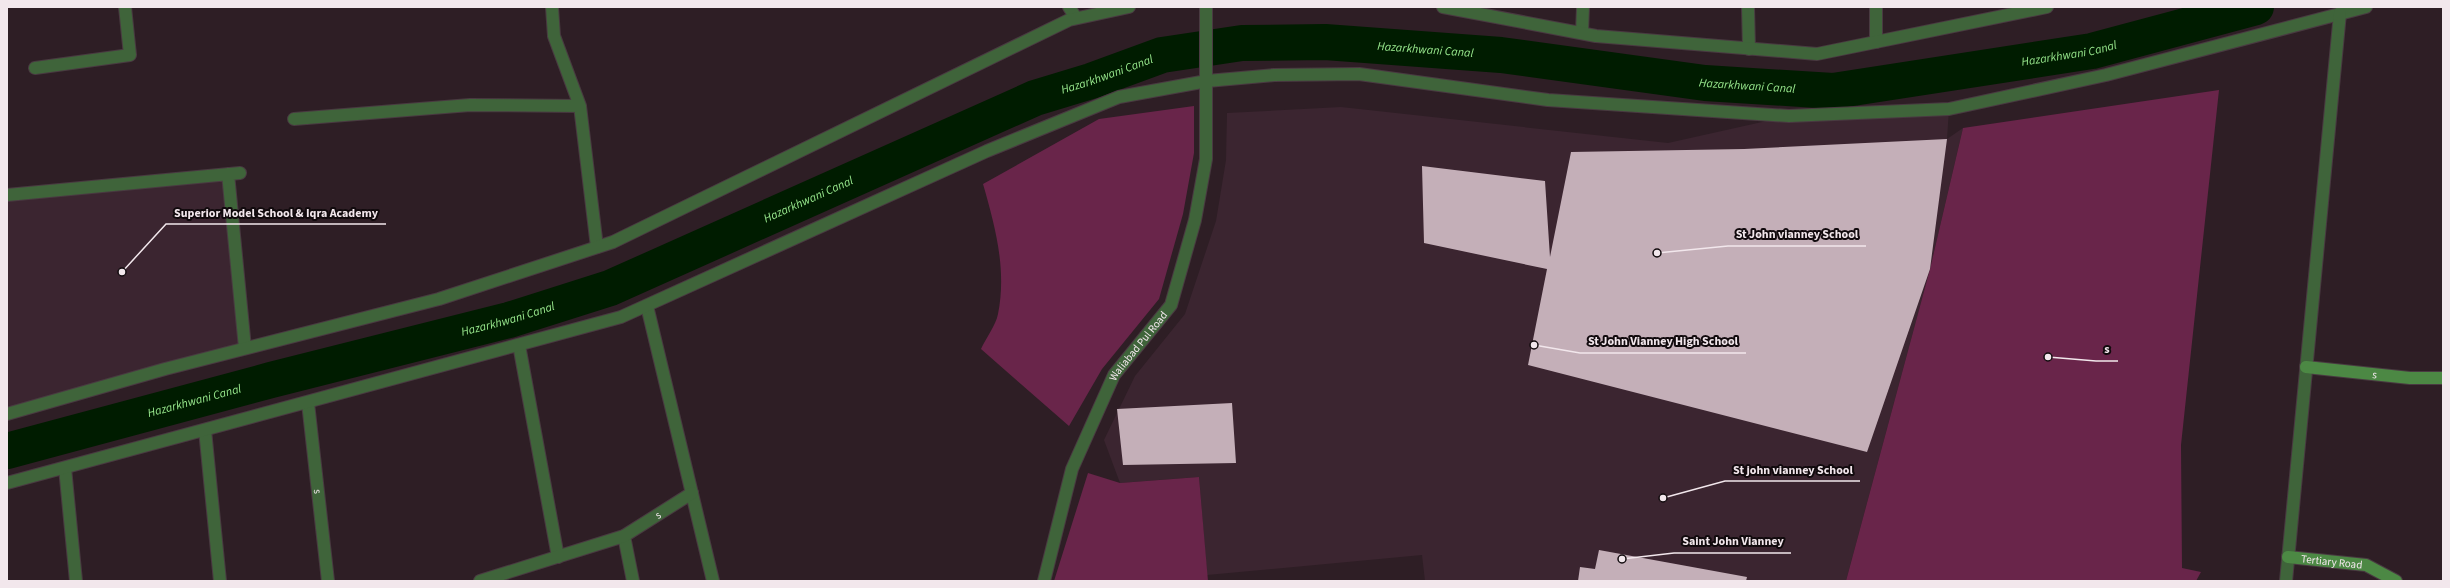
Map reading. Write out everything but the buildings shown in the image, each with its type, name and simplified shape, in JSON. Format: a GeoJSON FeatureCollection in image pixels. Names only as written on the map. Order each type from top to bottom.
{"type":"FeatureCollection","features":[{"type":"Feature","properties":{"kind":"street"},"geometry":{"type":"LineString","coordinates":[[35,68],[130,55],[125,7]]}},
{"type":"Feature","properties":{"kind":"street"},"geometry":{"type":"LineString","coordinates":[[552,7],[554,36],[580,106],[597,248]]}},
{"type":"Feature","properties":{"kind":"street"},"geometry":{"type":"LineString","coordinates":[[1069,7],[1076,18]]}},
{"type":"Feature","properties":{"kind":"street"},"geometry":{"type":"LineString","coordinates":[[7,414],[165,368],[439,299],[597,248],[613,242],[1069,20],[1129,7]]}},
{"type":"Feature","properties":{"kind":"street","name":"Waliabad Pul Road"},"geometry":{"type":"LineString","coordinates":[[1044,581],[1072,468],[1114,375],[1171,305],[1195,220],[1206,159],[1206,7]]}},
{"type":"Feature","properties":{"kind":"street"},"geometry":{"type":"LineString","coordinates":[[1443,7],[1582,34],[1817,54],[1876,42],[1998,12],[2048,7]]}},
{"type":"Feature","properties":{"kind":"street"},"geometry":{"type":"LineString","coordinates":[[1582,34],[1583,7]]}},
{"type":"Feature","properties":{"kind":"street"},"geometry":{"type":"LineString","coordinates":[[1748,7],[1749,49]]}},
{"type":"Feature","properties":{"kind":"street"},"geometry":{"type":"LineString","coordinates":[[1876,7],[1876,42]]}},
{"type":"Feature","properties":{"kind":"street"},"geometry":{"type":"LineString","coordinates":[[7,483],[308,403],[621,317],[987,151],[1119,97],[1207,81],[1274,75],[1359,74],[1548,100],[1789,116],[1949,109],[2106,75],[2366,7]]}},
{"type":"Feature","properties":{"kind":"street"},"geometry":{"type":"LineString","coordinates":[[2286,581],[2340,13]]}},
{"type":"Feature","properties":{"kind":"street"},"geometry":{"type":"LineString","coordinates":[[294,119],[470,105],[580,106]]}},
{"type":"Feature","properties":{"kind":"street"},"geometry":{"type":"LineString","coordinates":[[7,195],[234,173],[245,348]]}},
{"type":"Feature","properties":{"kind":"street"},"geometry":{"type":"LineString","coordinates":[[647,306],[713,581]]}},
{"type":"Feature","properties":{"kind":"street"},"geometry":{"type":"LineString","coordinates":[[519,345],[558,557]]}},
{"type":"Feature","properties":{"kind":"street","name":"s"},"geometry":{"type":"LineString","coordinates":[[2306,366],[2410,378],[2443,378]]}},
{"type":"Feature","properties":{"kind":"street","name":"s"},"geometry":{"type":"LineString","coordinates":[[308,403],[328,581]]}},
{"type":"Feature","properties":{"kind":"street"},"geometry":{"type":"LineString","coordinates":[[206,430],[220,581]]}},
{"type":"Feature","properties":{"kind":"street"},"geometry":{"type":"LineString","coordinates":[[65,468],[76,581]]}},
{"type":"Feature","properties":{"kind":"street","name":"s"},"geometry":{"type":"LineString","coordinates":[[480,581],[624,536],[692,493]]}},
{"type":"Feature","properties":{"kind":"street"},"geometry":{"type":"LineString","coordinates":[[624,536],[633,581]]}},
{"type":"Feature","properties":{"kind":"street","name":"Tertiary Road"},"geometry":{"type":"LineString","coordinates":[[2288,557],[2366,565],[2396,581]]}},
{"type":"Feature","properties":{"kind":"shaded area"},"geometry":{"type":"Polygon","coordinates":[[[2219,90],[2181,445],[2182,568],[2201,572],[2196,581],[1846,581],[1930,269],[1963,128],[2219,90]]]}},
{"type":"Feature","properties":{"kind":"shaded area"},"geometry":{"type":"Polygon","coordinates":[[[1194,106],[1194,153],[1183,214],[1159,299],[1102,369],[1069,426],[981,349],[997,318],[1001,281],[998,248],[992,216],[983,184],[1099,119],[1194,106]]]}},
{"type":"Feature","properties":{"kind":"shaded area"},"geometry":{"type":"Polygon","coordinates":[[[1341,107],[1668,143],[1789,116],[1949,109],[1947,139],[1963,128],[1930,269],[1846,581],[1425,581],[1422,555],[1207,575],[1199,477],[1120,483],[1104,440],[1135,376],[1185,314],[1216,221],[1226,160],[1227,113],[1341,107]]]}},
{"type":"Feature","properties":{"kind":"shaded area"},"geometry":{"type":"Polygon","coordinates":[[[228,174],[245,348],[7,414],[7,195],[228,174]]]}},
{"type":"Feature","properties":{"kind":"shaded area"},"geometry":{"type":"Polygon","coordinates":[[[1088,473],[1120,483],[1199,477],[1208,581],[1054,581],[1088,473]]]}},
{"type":"Feature","properties":{"kind":"waterway","name":"Hazarkhwani Canal"},"geometry":{"type":"LineString","coordinates":[[7,451],[271,380],[509,320],[610,288],[1035,98],[1091,81],[1162,55],[1242,43],[1325,42],[1501,55],[1705,83],[1833,91],[2092,51],[2256,7]]}},
{"type":"Feature","properties":{"kind":"place","name":"St John vianney School"},"geometry":{"type":"Point","coordinates":[1657,253]}},
{"type":"Feature","properties":{"kind":"place","name":"Superior Model School & Iqra Academy"},"geometry":{"type":"Point","coordinates":[122,272]}},
{"type":"Feature","properties":{"kind":"place","name":"St John Vianney High School"},"geometry":{"type":"Point","coordinates":[1534,345]}},
{"type":"Feature","properties":{"kind":"place","name":"s"},"geometry":{"type":"Point","coordinates":[2048,357]}},
{"type":"Feature","properties":{"kind":"place","name":"St john vianney School"},"geometry":{"type":"Point","coordinates":[1663,498]}},
{"type":"Feature","properties":{"kind":"place","name":"Saint John Vianney"},"geometry":{"type":"Point","coordinates":[1622,559]}}]}
